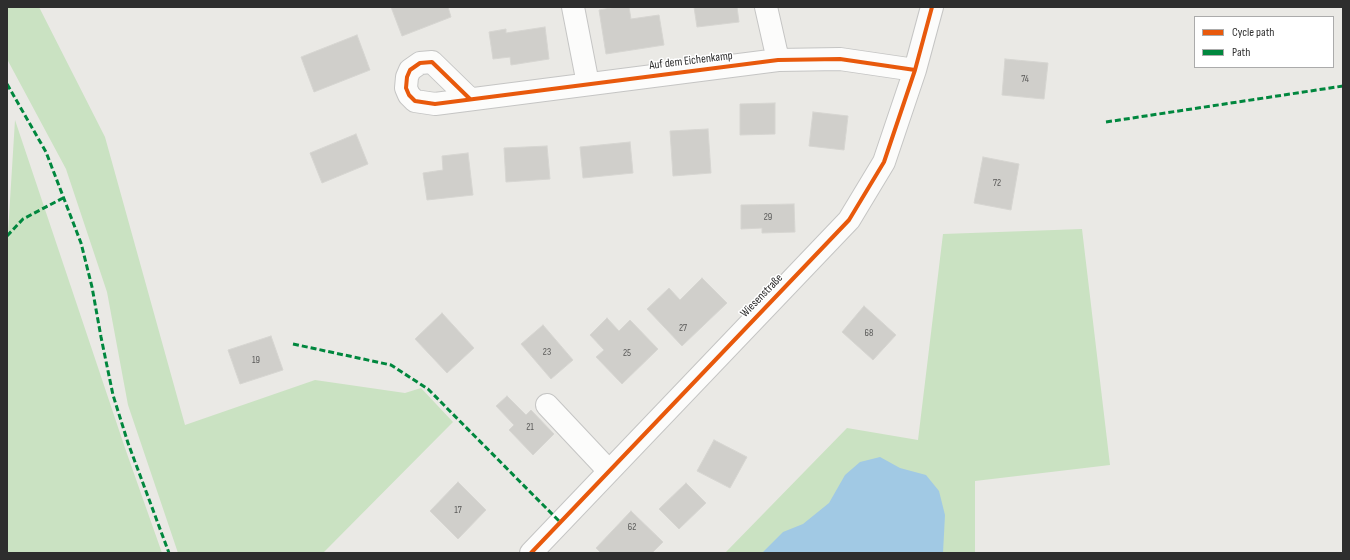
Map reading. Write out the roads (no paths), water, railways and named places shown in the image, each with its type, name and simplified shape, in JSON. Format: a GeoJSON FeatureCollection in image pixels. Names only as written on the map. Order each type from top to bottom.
{"type":"FeatureCollection","features":[{"type":"Feature","properties":{"kind":"street"},"geometry":{"type":"LineString","coordinates":[[572,7],[588,84]]}},
{"type":"Feature","properties":{"kind":"street"},"geometry":{"type":"LineString","coordinates":[[766,7],[778,60]]}},
{"type":"Feature","properties":{"kind":"street","name":"Wiesenstraße"},"geometry":{"type":"LineString","coordinates":[[531,553],[849,220],[884,162],[915,70],[932,7]]}},
{"type":"Feature","properties":{"kind":"street","name":"Auf dem Eichenkamp"},"geometry":{"type":"LineString","coordinates":[[470,99],[778,60],[840,60],[915,70]]}},
{"type":"Feature","properties":{"kind":"street"},"geometry":{"type":"LineString","coordinates":[[547,404],[609,471]]}},
{"type":"Feature","properties":{"kind":"water"},"geometry":{"type":"Polygon","coordinates":[[[880,457],[900,468],[926,475],[939,491],[945,515],[943,553],[762,553],[783,532],[803,524],[829,503],[845,475],[860,462],[880,457]]]}}]}
